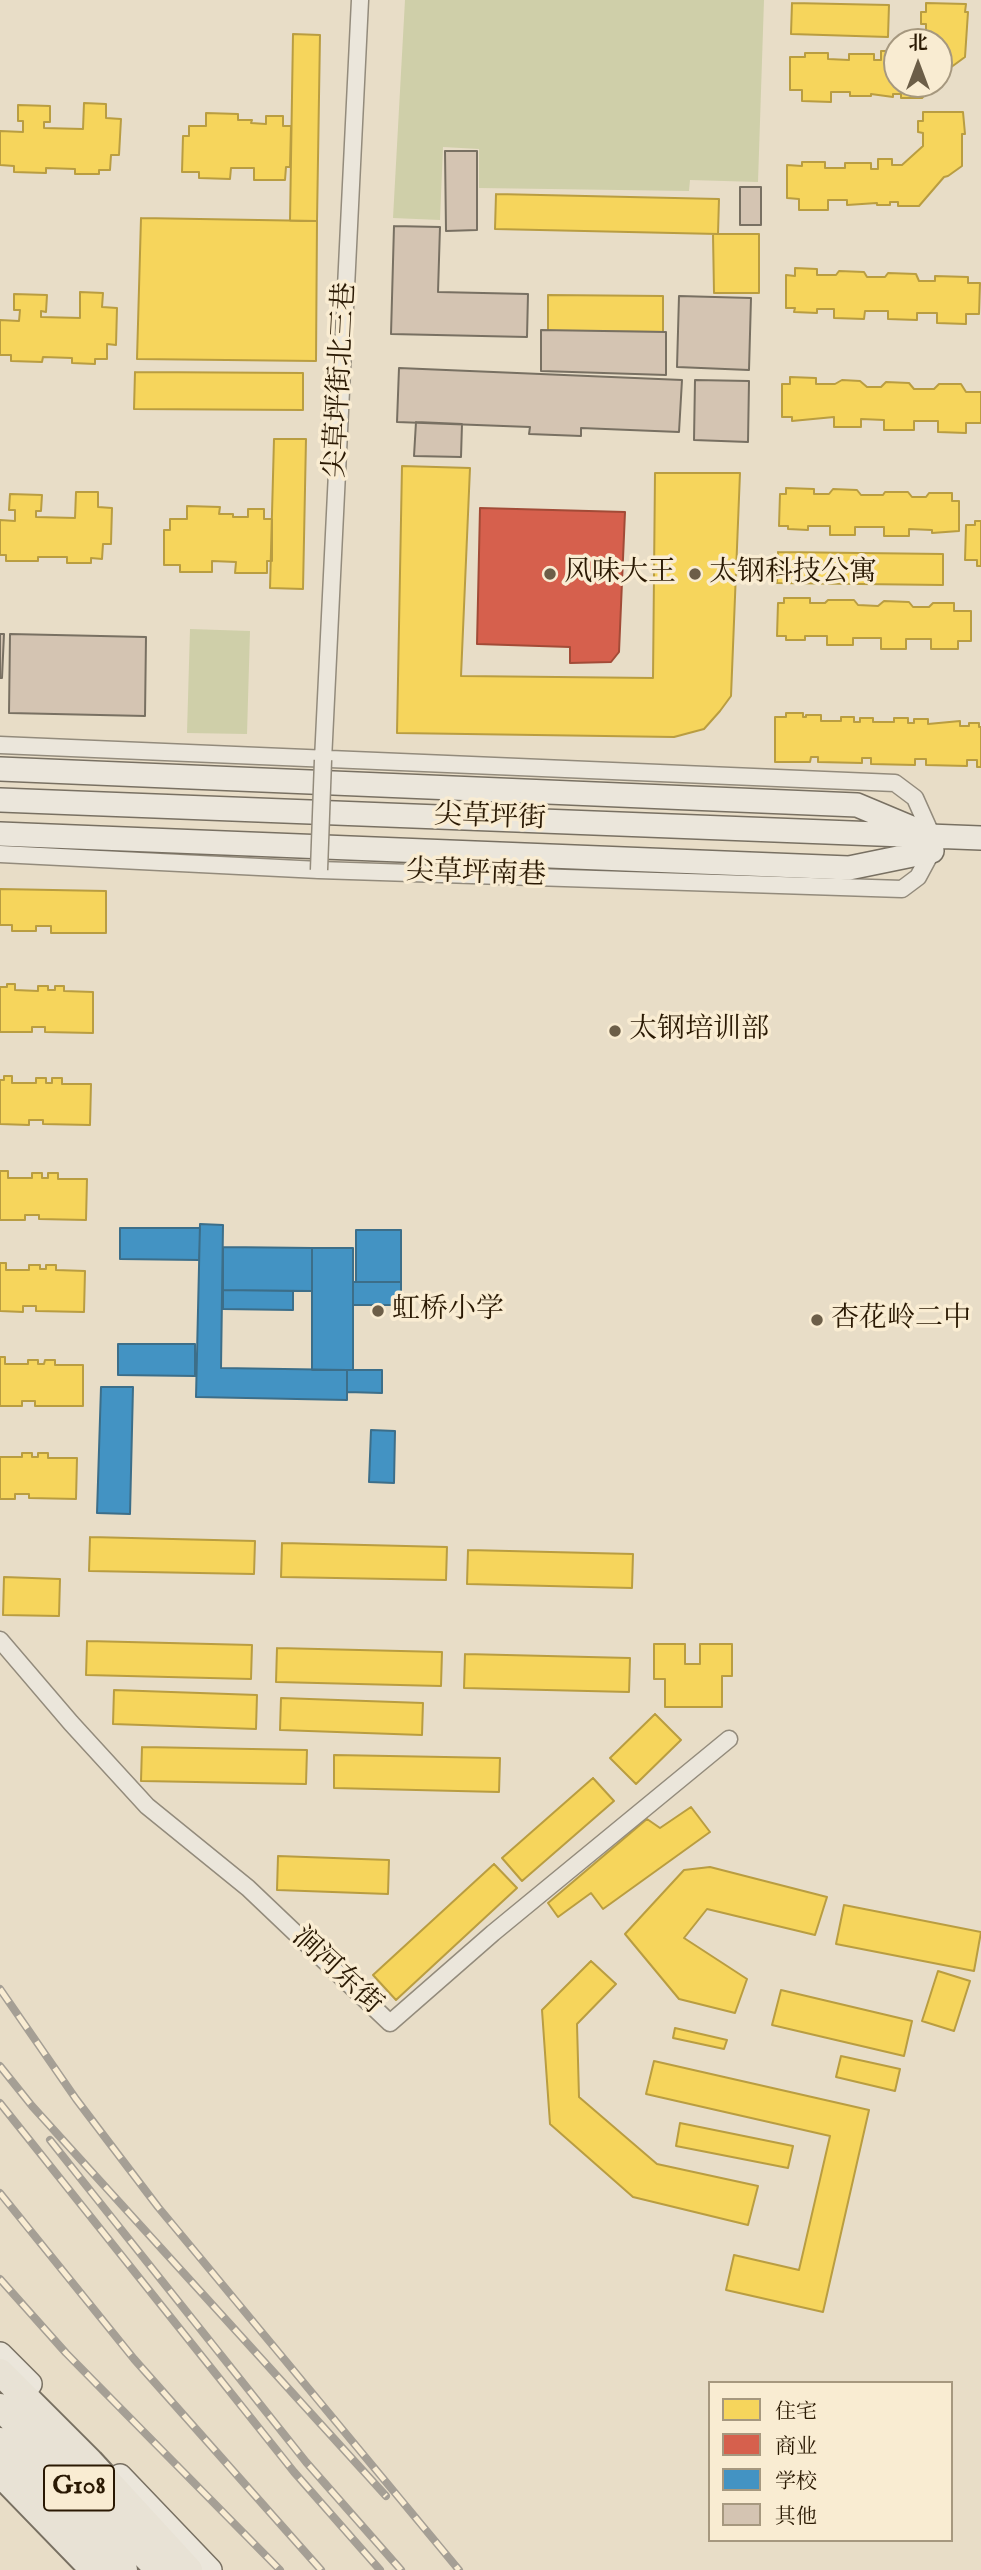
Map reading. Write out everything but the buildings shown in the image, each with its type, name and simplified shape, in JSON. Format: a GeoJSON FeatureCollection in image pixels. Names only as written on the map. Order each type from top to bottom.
{"type":"FeatureCollection","features":[{"type":"Feature","properties":{"kind":"main road"},"geometry":{"type":"LineString","coordinates":[[0,769],[857,805],[932,844]]}},
{"type":"Feature","properties":{"kind":"main road","name":"尖草坪街"},"geometry":{"type":"LineString","coordinates":[[0,800],[932,844],[981,853]]}},
{"type":"Feature","properties":{"kind":"main road","name":"尖草坪街"},"geometry":{"type":"LineString","coordinates":[[0,816],[932,844],[981,838]]}},
{"type":"Feature","properties":{"kind":"main road"},"geometry":{"type":"LineString","coordinates":[[0,834],[849,868],[932,844]]}},
{"type":"Feature","properties":{"kind":"main road"},"geometry":{"type":"LineString","coordinates":[[0,2354],[210,2570]]}},
{"type":"Feature","properties":{"kind":"main road"},"geometry":{"type":"LineString","coordinates":[[0,2372],[90,2462],[189,2570]]}},
{"type":"Feature","properties":{"kind":"main road","name":"G108"},"geometry":{"type":"LineString","coordinates":[[0,2406],[159,2570]]}},
{"type":"Feature","properties":{"kind":"main road","name":"G108"},"geometry":{"type":"LineString","coordinates":[[0,2441],[124,2570]]}},
{"type":"Feature","properties":{"kind":"main road"},"geometry":{"type":"LineString","coordinates":[[0,2473],[93,2570]]}},
{"type":"Feature","properties":{"kind":"main road"},"geometry":{"type":"LineString","coordinates":[[0,2492],[79,2570]]}},
{"type":"Feature","properties":{"kind":"street","name":"尖草坪街北三巷"},"geometry":{"type":"LineString","coordinates":[[318,870],[360,0]]}},
{"type":"Feature","properties":{"kind":"street"},"geometry":{"type":"LineString","coordinates":[[0,745],[895,783],[915,798],[932,844]]}},
{"type":"Feature","properties":{"kind":"street","name":"尖草坪南巷"},"geometry":{"type":"LineString","coordinates":[[0,854],[318,870],[902,889],[918,877],[932,844]]}},
{"type":"Feature","properties":{"kind":"street","name":"涧河东街"},"geometry":{"type":"LineString","coordinates":[[0,1640],[147,1806],[248,1888],[390,2023],[493,1933],[729,1739]]}},
{"type":"Feature","properties":{"kind":"green space"},"geometry":{"type":"Polygon","coordinates":[[[405,0],[764,0],[758,182],[690,180],[689,191],[479,188],[479,149],[443,147],[440,220],[393,218],[405,0]]]}},
{"type":"Feature","properties":{"kind":"green space"},"geometry":{"type":"Polygon","coordinates":[[[190,629],[250,631],[247,734],[187,733],[190,629]]]}},
{"type":"Feature","properties":{"kind":"railway"},"geometry":{"type":"LineString","coordinates":[[0,1989],[76,2099],[158,2207],[459,2570]]}},
{"type":"Feature","properties":{"kind":"railway"},"geometry":{"type":"LineString","coordinates":[[0,2066],[32,2106],[386,2496]]}},
{"type":"Feature","properties":{"kind":"railway"},"geometry":{"type":"LineString","coordinates":[[0,2103],[294,2472],[380,2570]]}},
{"type":"Feature","properties":{"kind":"railway"},"geometry":{"type":"LineString","coordinates":[[50,2140],[306,2462],[401,2570]]}},
{"type":"Feature","properties":{"kind":"railway"},"geometry":{"type":"LineString","coordinates":[[0,2193],[134,2359],[321,2570]]}},
{"type":"Feature","properties":{"kind":"railway"},"geometry":{"type":"LineString","coordinates":[[0,2279],[66,2353],[280,2570]]}},
{"type":"Feature","properties":{"kind":"place","name":"风味大王"},"geometry":{"type":"Point","coordinates":[550,574]}},
{"type":"Feature","properties":{"kind":"place","name":"太钢科技公寓"},"geometry":{"type":"Point","coordinates":[695,574]}},
{"type":"Feature","properties":{"kind":"place","name":"太钢培训部"},"geometry":{"type":"Point","coordinates":[615,1031]}},
{"type":"Feature","properties":{"kind":"place","name":"虹桥小学"},"geometry":{"type":"Point","coordinates":[378,1311]}},
{"type":"Feature","properties":{"kind":"place","name":"杏花岭二中"},"geometry":{"type":"Point","coordinates":[817,1320]}}]}
